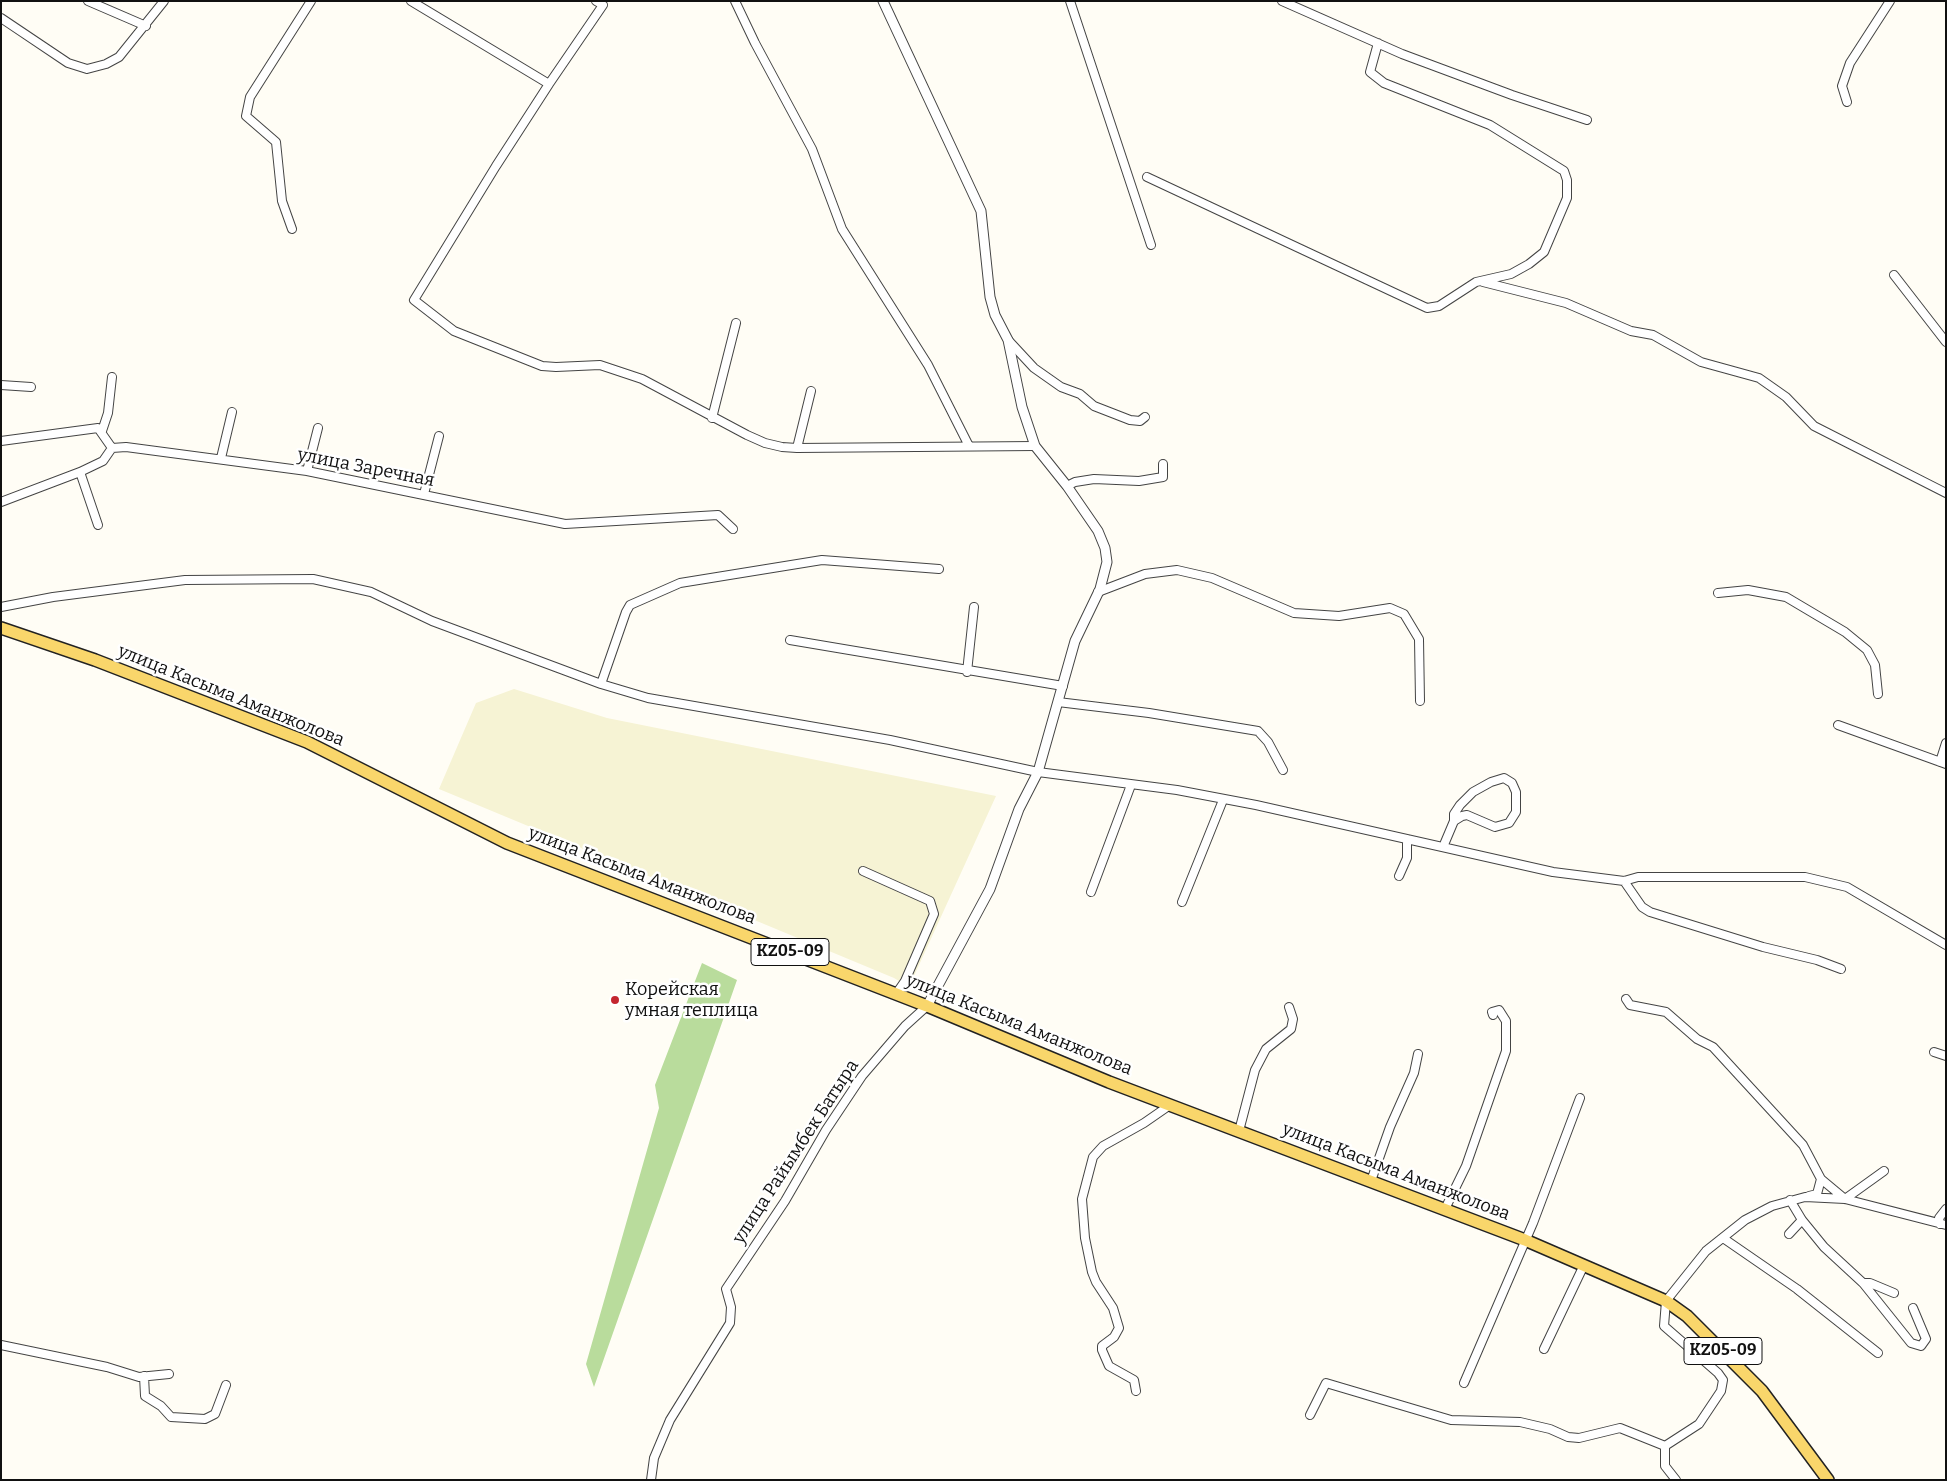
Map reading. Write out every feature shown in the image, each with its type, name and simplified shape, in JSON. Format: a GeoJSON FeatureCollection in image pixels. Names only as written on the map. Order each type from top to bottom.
{"type":"FeatureCollection","features":[{"type":"Feature","properties":{"kind":"main road","name":"улица Касыма Аманжолова"},"geometry":{"type":"LineString","coordinates":[[1,628],[95,660],[307,742],[507,843],[927,1006],[1170,1105],[1445,1209],[1584,1265]]}},
{"type":"Feature","properties":{"kind":"main road","name":"KZ05-09"},"geometry":{"type":"LineString","coordinates":[[1584,1265],[1666,1301],[1687,1316],[1762,1391],[1829,1479]]}},
{"type":"Feature","properties":{"kind":"street"},"geometry":{"type":"LineString","coordinates":[[88,1],[146,26]]}},
{"type":"Feature","properties":{"kind":"street"},"geometry":{"type":"LineString","coordinates":[[1,18],[68,63],[87,69],[106,64],[119,57],[146,26],[164,1]]}},
{"type":"Feature","properties":{"kind":"street"},"geometry":{"type":"LineString","coordinates":[[292,229],[282,201],[276,142],[246,116],[250,97],[311,1]]}},
{"type":"Feature","properties":{"kind":"street"},"geometry":{"type":"LineString","coordinates":[[411,1],[550,84]]}},
{"type":"Feature","properties":{"kind":"street"},"geometry":{"type":"LineString","coordinates":[[736,1],[755,43],[812,149],[842,229],[928,365],[969,446]]}},
{"type":"Feature","properties":{"kind":"street","name":"улица Райымбек Батыра"},"geometry":{"type":"LineString","coordinates":[[651,1480],[654,1458],[670,1420],[730,1323],[732,1306],[726,1289],[862,1076],[905,1026],[927,1006],[990,889],[1019,809],[1038,772],[1075,641],[1098,592],[1107,562],[1105,548],[1098,532],[1067,486],[1035,446],[1022,407],[1008,340],[995,315],[990,297],[981,211],[883,1]]}},
{"type":"Feature","properties":{"kind":"street"},"geometry":{"type":"LineString","coordinates":[[1070,1],[1151,246]]}},
{"type":"Feature","properties":{"kind":"street"},"geometry":{"type":"LineString","coordinates":[[1282,1],[1402,54],[1512,95],[1587,120]]}},
{"type":"Feature","properties":{"kind":"street"},"geometry":{"type":"LineString","coordinates":[[1847,102],[1842,86],[1850,63],[1890,1]]}},
{"type":"Feature","properties":{"kind":"street"},"geometry":{"type":"LineString","coordinates":[[601,2],[496,166],[414,300],[454,331],[542,366],[600,365],[642,379],[712,418],[765,443],[797,448],[1035,446]]}},
{"type":"Feature","properties":{"kind":"street"},"geometry":{"type":"LineString","coordinates":[[1378,43],[1370,72],[1384,83],[1490,125],[1564,171],[1567,180],[1567,198],[1544,252],[1511,274],[1482,282]]}},
{"type":"Feature","properties":{"kind":"street"},"geometry":{"type":"LineString","coordinates":[[1147,177],[1427,308],[1439,306],[1476,282],[1482,282],[1566,303],[1631,331],[1653,335],[1701,362],[1758,378],[1786,397],[1814,426],[1946,493]]}},
{"type":"Feature","properties":{"kind":"street"},"geometry":{"type":"LineString","coordinates":[[1894,275],[1946,342]]}},
{"type":"Feature","properties":{"kind":"street"},"geometry":{"type":"LineString","coordinates":[[712,418],[736,323]]}},
{"type":"Feature","properties":{"kind":"street"},"geometry":{"type":"LineString","coordinates":[[1008,340],[1050,381],[1080,394],[1094,406],[1130,420],[1140,421],[1145,417]]}},
{"type":"Feature","properties":{"kind":"street"},"geometry":{"type":"LineString","coordinates":[[102,431],[108,413],[112,377]]}},
{"type":"Feature","properties":{"kind":"street"},"geometry":{"type":"LineString","coordinates":[[1,385],[31,387]]}},
{"type":"Feature","properties":{"kind":"street"},"geometry":{"type":"LineString","coordinates":[[797,448],[811,391]]}},
{"type":"Feature","properties":{"kind":"street"},"geometry":{"type":"LineString","coordinates":[[220,458],[232,412]]}},
{"type":"Feature","properties":{"kind":"street"},"geometry":{"type":"LineString","coordinates":[[1,441],[98,428],[102,431],[112,448],[103,461],[80,472],[1,502]]}},
{"type":"Feature","properties":{"kind":"street"},"geometry":{"type":"LineString","coordinates":[[307,471],[318,428]]}},
{"type":"Feature","properties":{"kind":"street"},"geometry":{"type":"LineString","coordinates":[[424,494],[439,436]]}},
{"type":"Feature","properties":{"kind":"street","name":"улица Заречная"},"geometry":{"type":"LineString","coordinates":[[112,448],[126,447],[220,458],[307,471],[565,524],[718,515],[733,529]]}},
{"type":"Feature","properties":{"kind":"street"},"geometry":{"type":"LineString","coordinates":[[1067,486],[1076,482],[1094,479],[1139,481],[1163,477],[1163,464]]}},
{"type":"Feature","properties":{"kind":"street"},"geometry":{"type":"LineString","coordinates":[[80,472],[98,525]]}},
{"type":"Feature","properties":{"kind":"street"},"geometry":{"type":"LineString","coordinates":[[602,684],[630,605],[680,583],[822,560],[939,569]]}},
{"type":"Feature","properties":{"kind":"street"},"geometry":{"type":"LineString","coordinates":[[1098,592],[1145,574],[1176,570],[1212,578],[1294,613],[1339,616],[1390,608],[1404,614],[1419,638],[1420,701]]}},
{"type":"Feature","properties":{"kind":"street"},"geometry":{"type":"LineString","coordinates":[[1,607],[53,597],[185,580],[313,579],[371,592],[432,621],[602,684],[648,698],[890,740],[1038,772],[1177,790],[1256,805],[1553,872],[1624,881],[1638,877],[1805,877],[1847,887],[1946,944]]}},
{"type":"Feature","properties":{"kind":"street"},"geometry":{"type":"LineString","coordinates":[[1718,593],[1748,590],[1786,597],[1845,632],[1866,650],[1875,664],[1878,694]]}},
{"type":"Feature","properties":{"kind":"street"},"geometry":{"type":"LineString","coordinates":[[967,672],[974,606]]}},
{"type":"Feature","properties":{"kind":"street"},"geometry":{"type":"LineString","coordinates":[[790,640],[967,672],[1063,686]]}},
{"type":"Feature","properties":{"kind":"street"},"geometry":{"type":"LineString","coordinates":[[1058,702],[1149,713],[1258,731],[1268,742],[1283,770]]}},
{"type":"Feature","properties":{"kind":"street"},"geometry":{"type":"LineString","coordinates":[[1838,725],[1943,763],[1946,744]]}},
{"type":"Feature","properties":{"kind":"street"},"geometry":{"type":"LineString","coordinates":[[1443,848],[1454,821],[1454,814],[1473,792],[1491,782],[1504,778],[1512,783],[1516,792],[1516,812],[1509,822],[1495,827],[1467,815],[1454,821]]}},
{"type":"Feature","properties":{"kind":"street"},"geometry":{"type":"LineString","coordinates":[[1092,892],[1131,785]]}},
{"type":"Feature","properties":{"kind":"street"},"geometry":{"type":"LineString","coordinates":[[1182,902],[1223,800]]}},
{"type":"Feature","properties":{"kind":"street"},"geometry":{"type":"LineString","coordinates":[[1399,876],[1406,865],[1407,839]]}},
{"type":"Feature","properties":{"kind":"street"},"geometry":{"type":"LineString","coordinates":[[863,871],[930,901],[934,914],[905,981],[896,994]]}},
{"type":"Feature","properties":{"kind":"street"},"geometry":{"type":"LineString","coordinates":[[1624,881],[1642,907],[1650,912],[1763,947],[1817,960],[1841,969]]}},
{"type":"Feature","properties":{"kind":"street"},"geometry":{"type":"LineString","coordinates":[[1626,999],[1630,1005],[1666,1012],[1697,1039],[1713,1047],[1803,1144],[1821,1178],[1845,1200]]}},
{"type":"Feature","properties":{"kind":"street"},"geometry":{"type":"LineString","coordinates":[[1239,1131],[1255,1070],[1266,1049],[1291,1029],[1293,1018],[1289,1007]]}},
{"type":"Feature","properties":{"kind":"street"},"geometry":{"type":"LineString","coordinates":[[1445,1209],[1466,1166],[1506,1051],[1506,1022],[1499,1010],[1492,1012],[1493,1015]]}},
{"type":"Feature","properties":{"kind":"street"},"geometry":{"type":"LineString","coordinates":[[1934,1052],[1946,1056]]}},
{"type":"Feature","properties":{"kind":"street"},"geometry":{"type":"LineString","coordinates":[[1371,1181],[1390,1127],[1414,1073],[1418,1054]]}},
{"type":"Feature","properties":{"kind":"street"},"geometry":{"type":"LineString","coordinates":[[1464,1383],[1525,1240],[1580,1098]]}},
{"type":"Feature","properties":{"kind":"street"},"geometry":{"type":"LineString","coordinates":[[1136,1392],[1134,1380],[1109,1366],[1102,1350],[1102,1346],[1114,1337],[1119,1328],[1113,1308],[1096,1282],[1092,1272],[1085,1238],[1082,1199],[1091,1164],[1098,1152],[1170,1105]]}},
{"type":"Feature","properties":{"kind":"street"},"geometry":{"type":"LineString","coordinates":[[1845,1200],[1884,1170]]}},
{"type":"Feature","properties":{"kind":"street"},"geometry":{"type":"LineString","coordinates":[[1664,1446],[1698,1424],[1721,1391],[1723,1380],[1718,1373],[1664,1326],[1666,1301],[1706,1251],[1745,1220],[1772,1206],[1817,1194],[1821,1178]]}},
{"type":"Feature","properties":{"kind":"street"},"geometry":{"type":"LineString","coordinates":[[1805,1197],[1845,1200],[1943,1225]]}},
{"type":"Feature","properties":{"kind":"street"},"geometry":{"type":"LineString","coordinates":[[1790,1200],[1802,1220],[1824,1247],[1863,1283],[1911,1343],[1920,1346],[1926,1339],[1913,1308]]}},
{"type":"Feature","properties":{"kind":"street"},"geometry":{"type":"LineString","coordinates":[[1943,1225],[1940,1218],[1946,1209]]}},
{"type":"Feature","properties":{"kind":"street"},"geometry":{"type":"LineString","coordinates":[[1789,1234],[1802,1220]]}},
{"type":"Feature","properties":{"kind":"street"},"geometry":{"type":"LineString","coordinates":[[1723,1238],[1798,1289],[1878,1353]]}},
{"type":"Feature","properties":{"kind":"street"},"geometry":{"type":"LineString","coordinates":[[1544,1349],[1584,1265]]}},
{"type":"Feature","properties":{"kind":"street"},"geometry":{"type":"LineString","coordinates":[[1863,1283],[1870,1283],[1894,1293]]}},
{"type":"Feature","properties":{"kind":"street"},"geometry":{"type":"LineString","coordinates":[[1,1345],[140,1377],[169,1374]]}},
{"type":"Feature","properties":{"kind":"street"},"geometry":{"type":"LineString","coordinates":[[144,1376],[145,1396],[161,1406],[171,1417],[206,1419],[216,1414],[226,1385]]}},
{"type":"Feature","properties":{"kind":"street"},"geometry":{"type":"LineString","coordinates":[[1310,1415],[1326,1383],[1450,1420],[1520,1422],[1550,1429],[1568,1437],[1578,1438],[1620,1428],[1664,1446]]}},
{"type":"Feature","properties":{"kind":"street"},"geometry":{"type":"LineString","coordinates":[[1664,1446],[1664,1466],[1676,1480]]}},
{"type":"Feature","properties":{"kind":"shaded area"},"geometry":{"type":"Polygon","coordinates":[[[514,689],[607,718],[996,796],[909,987],[894,978],[439,789],[476,703],[514,689]]]}},
{"type":"Feature","properties":{"kind":"green space"},"geometry":{"type":"Polygon","coordinates":[[[702,963],[737,980],[594,1387],[586,1364],[659,1108],[655,1085],[702,963]]]}},
{"type":"Feature","properties":{"kind":"place","name":"Корейская умная теплица"},"geometry":{"type":"Point","coordinates":[615,1000]}}]}
